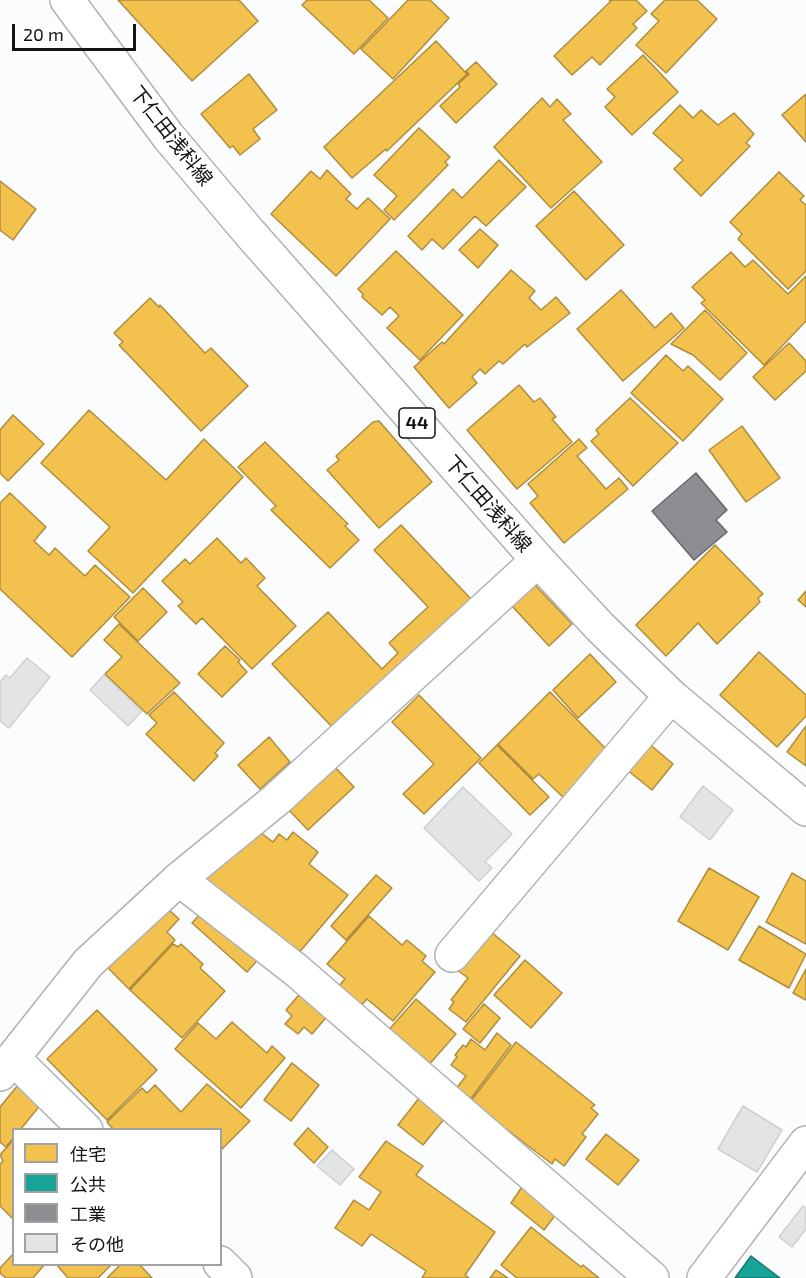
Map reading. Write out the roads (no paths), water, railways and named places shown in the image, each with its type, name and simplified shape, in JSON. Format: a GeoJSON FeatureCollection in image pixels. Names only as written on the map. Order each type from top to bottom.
{"type":"FeatureCollection","features":[{"type":"Feature","properties":{"kind":"street","name":"下仁田浅科線"},"geometry":{"type":"LineString","coordinates":[[67,0],[168,136],[233,214],[538,560],[600,627],[671,696],[806,808]]}},
{"type":"Feature","properties":{"kind":"street"},"geometry":{"type":"LineString","coordinates":[[84,1128],[7,1066],[88,963],[179,879],[277,800],[538,560]]}},
{"type":"Feature","properties":{"kind":"street"},"geometry":{"type":"LineString","coordinates":[[452,955],[671,696]]}},
{"type":"Feature","properties":{"kind":"street"},"geometry":{"type":"LineString","coordinates":[[179,879],[296,970],[652,1278]]}},
{"type":"Feature","properties":{"kind":"street"},"geometry":{"type":"LineString","coordinates":[[704,1278],[806,1143]]}},
{"type":"Feature","properties":{"kind":"street"},"geometry":{"type":"LineString","coordinates":[[222,1265],[235,1278]]}}]}
